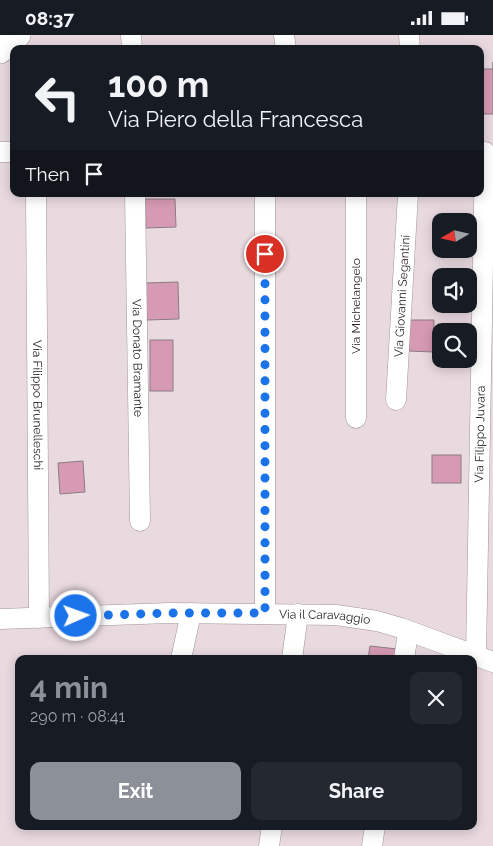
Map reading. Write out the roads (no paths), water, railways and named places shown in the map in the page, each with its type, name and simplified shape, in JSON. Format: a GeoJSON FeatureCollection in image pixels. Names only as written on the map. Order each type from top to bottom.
{"type":"FeatureCollection","features":[{"type":"Feature","properties":{"kind":"main road"},"geometry":{"type":"LineString","coordinates":[[0,51],[18,35]]}},
{"type":"Feature","properties":{"kind":"street","name":"Via Filippo Juvara"},"geometry":{"type":"LineString","coordinates":[[484,659],[486,152]]}},
{"type":"Feature","properties":{"kind":"street","name":"Via Filippo Brunelleschi"},"geometry":{"type":"LineString","coordinates":[[36,197],[39,618]]}},
{"type":"Feature","properties":{"kind":"street","name":"Via Donato Bramante"},"geometry":{"type":"LineString","coordinates":[[135,197],[140,521]]}},
{"type":"Feature","properties":{"kind":"street"},"geometry":{"type":"LineString","coordinates":[[265,197],[265,613]]}},
{"type":"Feature","properties":{"kind":"street","name":"Via Michelangelo"},"geometry":{"type":"LineString","coordinates":[[356,197],[356,417]]}},
{"type":"Feature","properties":{"kind":"street","name":"Via Giovanni Segantini"},"geometry":{"type":"LineString","coordinates":[[396,400],[408,197]]}},
{"type":"Feature","properties":{"kind":"street","name":"Via il Caravaggio"},"geometry":{"type":"LineString","coordinates":[[0,619],[191,613],[336,615],[377,621],[472,655]]}},
{"type":"Feature","properties":{"kind":"street"},"geometry":{"type":"LineString","coordinates":[[181,655],[191,613]]}},
{"type":"Feature","properties":{"kind":"street"},"geometry":{"type":"LineString","coordinates":[[293,655],[298,614]]}},
{"type":"Feature","properties":{"kind":"street"},"geometry":{"type":"LineString","coordinates":[[405,655],[408,633]]}},
{"type":"Feature","properties":{"kind":"street"},"geometry":{"type":"LineString","coordinates":[[269,846],[271,830]]}},
{"type":"Feature","properties":{"kind":"street"},"geometry":{"type":"LineString","coordinates":[[372,846],[374,830]]}}]}
